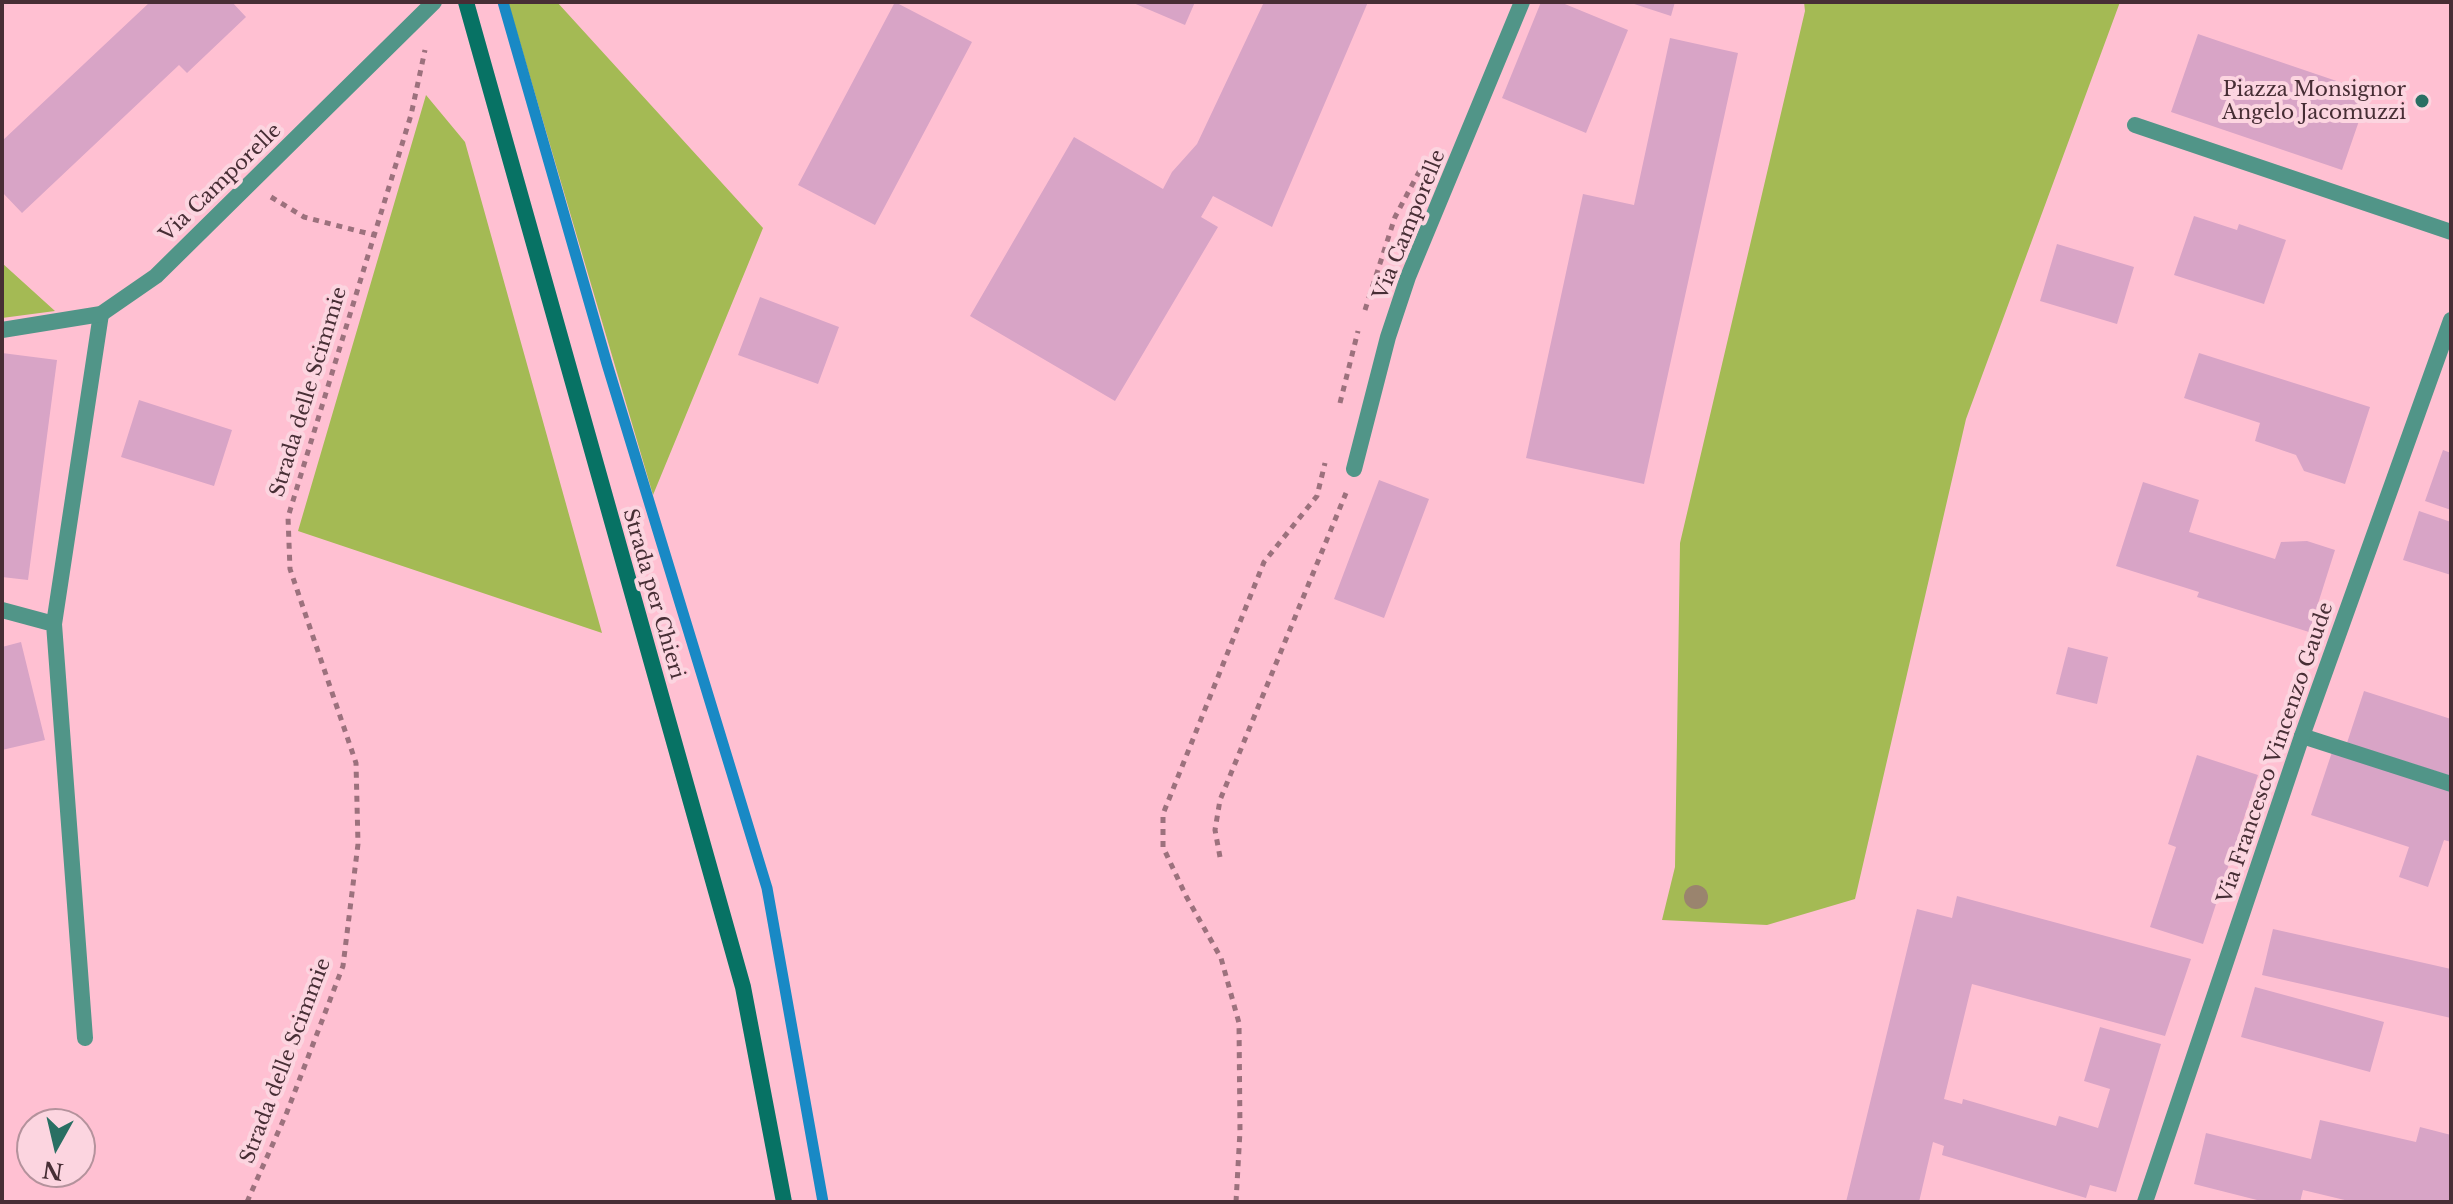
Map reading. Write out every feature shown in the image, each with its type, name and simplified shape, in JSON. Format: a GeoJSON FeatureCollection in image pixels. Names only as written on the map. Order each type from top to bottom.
{"type":"FeatureCollection","features":[{"type":"Feature","properties":{"kind":"main road","name":"Strada per Chieri"},"geometry":{"type":"LineString","coordinates":[[466,2],[743,987],[784,1202]]}},
{"type":"Feature","properties":{"kind":"street","name":"Via Camporelle"},"geometry":{"type":"LineString","coordinates":[[2,330],[101,314],[156,276],[434,2]]}},
{"type":"Feature","properties":{"kind":"street","name":"Via Camporelle"},"geometry":{"type":"LineString","coordinates":[[1354,469],[1388,337],[1408,277],[1522,2]]}},
{"type":"Feature","properties":{"kind":"street"},"geometry":{"type":"LineString","coordinates":[[2135,125],[2451,232]]}},
{"type":"Feature","properties":{"kind":"street"},"geometry":{"type":"LineString","coordinates":[[85,1038],[54,624],[101,314]]}},
{"type":"Feature","properties":{"kind":"street","name":"Via Francesco Vincenzo Gaude"},"geometry":{"type":"LineString","coordinates":[[2145,1202],[2302,736],[2451,320]]}},
{"type":"Feature","properties":{"kind":"street"},"geometry":{"type":"LineString","coordinates":[[2,610],[54,624]]}},
{"type":"Feature","properties":{"kind":"street"},"geometry":{"type":"LineString","coordinates":[[2302,736],[2451,784]]}},
{"type":"Feature","properties":{"kind":"path","name":"Strada delle Scimmie"},"geometry":{"type":"LineString","coordinates":[[247,1202],[287,1112],[343,966],[358,844],[356,763],[290,569],[288,517],[411,115],[426,44]]}},
{"type":"Feature","properties":{"kind":"path"},"geometry":{"type":"LineString","coordinates":[[1363,316],[1395,217],[1420,166],[1433,148]]}},
{"type":"Feature","properties":{"kind":"path"},"geometry":{"type":"LineString","coordinates":[[249,184],[304,217],[374,235]]}},
{"type":"Feature","properties":{"kind":"path"},"geometry":{"type":"LineString","coordinates":[[1339,405],[1359,330]]}},
{"type":"Feature","properties":{"kind":"path"},"geometry":{"type":"LineString","coordinates":[[1236,1202],[1240,1131],[1239,1023],[1221,958],[1163,847],[1163,814],[1264,562],[1317,496],[1328,450]]}},
{"type":"Feature","properties":{"kind":"path"},"geometry":{"type":"LineString","coordinates":[[1220,857],[1215,830],[1220,800],[1334,525],[1354,469]]}},
{"type":"Feature","properties":{"kind":"green space"},"geometry":{"type":"Polygon","coordinates":[[[508,2],[557,2],[763,228],[653,495],[508,2]]]}},
{"type":"Feature","properties":{"kind":"green space"},"geometry":{"type":"Polygon","coordinates":[[[1804,2],[2120,2],[1966,419],[1855,899],[1767,925],[1662,920],[1675,867],[1680,543],[1805,11],[1804,2]]]}},
{"type":"Feature","properties":{"kind":"green space"},"geometry":{"type":"Polygon","coordinates":[[[426,95],[465,142],[602,633],[298,531],[426,95]]]}},
{"type":"Feature","properties":{"kind":"green space"},"geometry":{"type":"Polygon","coordinates":[[[2,263],[55,311],[2,318],[2,263]]]}},
{"type":"Feature","properties":{"kind":"building"},"geometry":{"type":"Polygon","coordinates":[[[150,2],[232,2],[246,17],[187,73],[179,65],[22,213],[2,192],[2,141],[150,2]]]}},
{"type":"Feature","properties":{"kind":"building"},"geometry":{"type":"Polygon","coordinates":[[[895,2],[972,42],[875,225],[798,185],[895,2]]]}},
{"type":"Feature","properties":{"kind":"building"},"geometry":{"type":"Polygon","coordinates":[[[1131,2],[1195,2],[1185,25],[1131,2]]]}},
{"type":"Feature","properties":{"kind":"building"},"geometry":{"type":"Polygon","coordinates":[[[1264,2],[1368,2],[1272,227],[1213,196],[1201,217],[1218,227],[1115,401],[970,316],[1074,137],[1163,189],[1172,172],[1197,144],[1264,2]]]}},
{"type":"Feature","properties":{"kind":"building"},"geometry":{"type":"Polygon","coordinates":[[[1541,2],[1560,2],[1628,30],[1586,133],[1502,98],[1541,2]]]}},
{"type":"Feature","properties":{"kind":"building"},"geometry":{"type":"Polygon","coordinates":[[[1628,2],[1675,2],[1671,16],[1628,2]]]}},
{"type":"Feature","properties":{"kind":"building"},"geometry":{"type":"Polygon","coordinates":[[[2198,34],[2369,92],[2342,170],[2171,112],[2198,34]]]}},
{"type":"Feature","properties":{"kind":"building"},"geometry":{"type":"Polygon","coordinates":[[[1670,38],[1738,53],[1644,484],[1526,458],[1583,194],[1634,205],[1670,38]]]}},
{"type":"Feature","properties":{"kind":"building"},"geometry":{"type":"Polygon","coordinates":[[[2194,216],[2237,230],[2239,224],[2286,240],[2264,304],[2174,275],[2194,216]]]}},
{"type":"Feature","properties":{"kind":"building"},"geometry":{"type":"Polygon","coordinates":[[[2057,244],[2134,267],[2117,324],[2040,301],[2057,244]]]}},
{"type":"Feature","properties":{"kind":"building"},"geometry":{"type":"Polygon","coordinates":[[[760,297],[839,327],[818,384],[738,355],[760,297]]]}},
{"type":"Feature","properties":{"kind":"building"},"geometry":{"type":"Polygon","coordinates":[[[2,353],[57,360],[28,580],[2,577],[2,353]]]}},
{"type":"Feature","properties":{"kind":"building"},"geometry":{"type":"Polygon","coordinates":[[[2199,353],[2370,407],[2345,484],[2304,471],[2296,455],[2255,441],[2260,423],[2184,398],[2199,353]]]}},
{"type":"Feature","properties":{"kind":"building"},"geometry":{"type":"Polygon","coordinates":[[[139,400],[232,430],[214,486],[121,457],[139,400]]]}},
{"type":"Feature","properties":{"kind":"building"},"geometry":{"type":"Polygon","coordinates":[[[2443,450],[2451,453],[2451,510],[2425,501],[2443,450]]]}},
{"type":"Feature","properties":{"kind":"building"},"geometry":{"type":"Polygon","coordinates":[[[1379,480],[1429,499],[1384,618],[1334,599],[1379,480]]]}},
{"type":"Feature","properties":{"kind":"building"},"geometry":{"type":"Polygon","coordinates":[[[2143,482],[2199,500],[2189,532],[2275,559],[2281,542],[2307,541],[2335,550],[2309,632],[2197,597],[2199,592],[2116,566],[2143,482]]]}},
{"type":"Feature","properties":{"kind":"building"},"geometry":{"type":"Polygon","coordinates":[[[2419,511],[2451,522],[2451,575],[2403,560],[2419,511]]]}},
{"type":"Feature","properties":{"kind":"building"},"geometry":{"type":"Polygon","coordinates":[[[21,642],[45,740],[2,750],[2,647],[21,642]]]}},
{"type":"Feature","properties":{"kind":"building"},"geometry":{"type":"Polygon","coordinates":[[[2068,647],[2108,657],[2097,704],[2056,694],[2068,647]]]}},
{"type":"Feature","properties":{"kind":"building"},"geometry":{"type":"Polygon","coordinates":[[[2364,691],[2451,719],[2451,776],[2347,743],[2364,691]]]}},
{"type":"Feature","properties":{"kind":"building"},"geometry":{"type":"Polygon","coordinates":[[[2332,752],[2451,791],[2451,842],[2444,840],[2428,887],[2399,877],[2409,847],[2311,815],[2332,752]]]}},
{"type":"Feature","properties":{"kind":"building"},"geometry":{"type":"Polygon","coordinates":[[[2197,755],[2258,775],[2203,944],[2150,927],[2176,847],[2168,844],[2197,755]]]}},
{"type":"Feature","properties":{"kind":"building"},"geometry":{"type":"Polygon","coordinates":[[[1957,896],[2191,959],[2165,1036],[1972,984],[1944,1099],[1962,1104],[1963,1099],[2056,1126],[2059,1116],[2098,1128],[2110,1089],[2084,1081],[2100,1027],[2161,1044],[2116,1192],[2090,1185],[2086,1198],[1942,1155],[1944,1146],[1933,1142],[1919,1202],[1846,1202],[1917,909],[1952,918],[1957,896]]]}},
{"type":"Feature","properties":{"kind":"building"},"geometry":{"type":"Polygon","coordinates":[[[2273,929],[2451,969],[2451,1018],[2262,975],[2273,929]]]}},
{"type":"Feature","properties":{"kind":"building"},"geometry":{"type":"Polygon","coordinates":[[[2255,987],[2384,1022],[2370,1072],[2241,1037],[2255,987]]]}},
{"type":"Feature","properties":{"kind":"building"},"geometry":{"type":"Polygon","coordinates":[[[2320,1120],[2416,1142],[2420,1127],[2451,1135],[2451,1202],[2353,1202],[2303,1190],[2300,1202],[2257,1202],[2194,1184],[2206,1133],[2311,1159],[2320,1120]]]}},
{"type":"Feature","properties":{"kind":"waterway"},"geometry":{"type":"LineString","coordinates":[[503,2],[607,364],[767,888],[823,1202]]}},
{"type":"Feature","properties":{"kind":"place","name":"Piazza Monsignor Angelo Jacomuzzi"},"geometry":{"type":"Point","coordinates":[2422,101]}}]}
